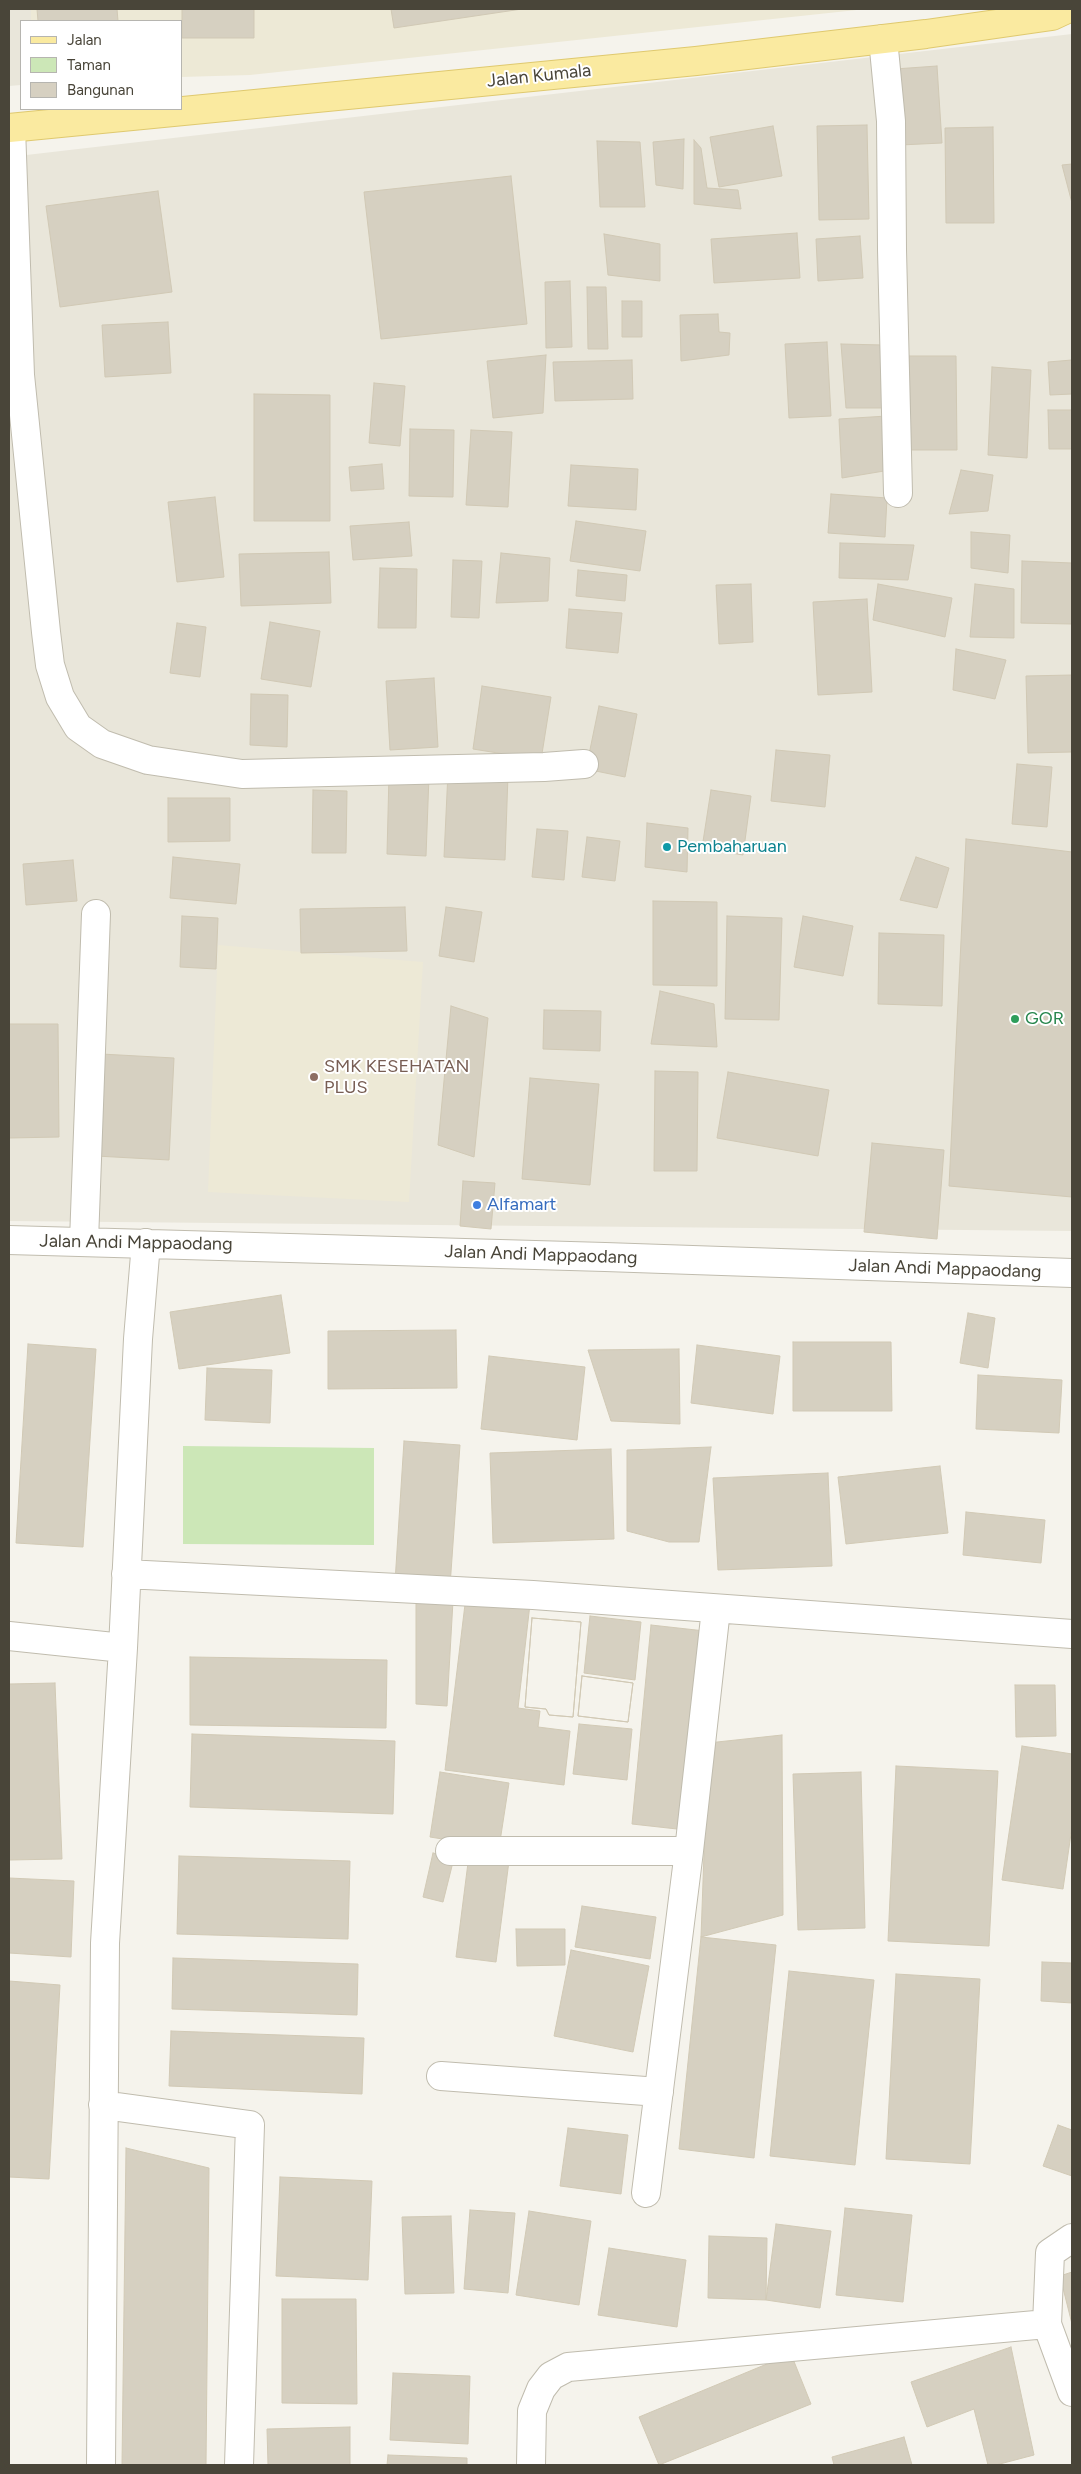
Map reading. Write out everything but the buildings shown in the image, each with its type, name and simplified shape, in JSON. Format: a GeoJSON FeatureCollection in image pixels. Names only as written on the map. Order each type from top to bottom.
{"type":"FeatureCollection","features":[{"type":"Feature","properties":{"kind":"main road","name":"Jalan Kumala"},"geometry":{"type":"LineString","coordinates":[[10,128],[696,61],[884,39],[1052,16],[1067,9]]}},
{"type":"Feature","properties":{"kind":"street"},"geometry":{"type":"LineString","coordinates":[[884,39],[891,120],[898,493]]}},
{"type":"Feature","properties":{"kind":"street"},"geometry":{"type":"LineString","coordinates":[[10,128],[20,375],[46,632],[50,665],[60,697],[78,727],[102,744],[148,760],[242,774],[514,768],[584,764]]}},
{"type":"Feature","properties":{"kind":"street"},"geometry":{"type":"LineString","coordinates":[[84,1241],[96,914]]}},
{"type":"Feature","properties":{"kind":"street","name":"Jalan Andi Mappaodang"},"geometry":{"type":"LineString","coordinates":[[9,1240],[1072,1273]]}},
{"type":"Feature","properties":{"kind":"street"},"geometry":{"type":"LineString","coordinates":[[102,2465],[104,1943],[138,1339],[146,1243]]}},
{"type":"Feature","properties":{"kind":"street"},"geometry":{"type":"LineString","coordinates":[[126,1574],[533,1595],[716,1610],[1072,1634]]}},
{"type":"Feature","properties":{"kind":"street"},"geometry":{"type":"LineString","coordinates":[[646,2193],[689,1851],[716,1610]]}},
{"type":"Feature","properties":{"kind":"street"},"geometry":{"type":"LineString","coordinates":[[9,1636],[122,1648]]}},
{"type":"Feature","properties":{"kind":"street"},"geometry":{"type":"LineString","coordinates":[[450,1851],[689,1851]]}},
{"type":"Feature","properties":{"kind":"street"},"geometry":{"type":"LineString","coordinates":[[441,2076],[659,2092]]}},
{"type":"Feature","properties":{"kind":"street"},"geometry":{"type":"LineString","coordinates":[[103,2105],[250,2126],[239,2465]]}},
{"type":"Feature","properties":{"kind":"street"},"geometry":{"type":"LineString","coordinates":[[1072,2238],[1050,2253],[1047,2324],[1072,2392]]}},
{"type":"Feature","properties":{"kind":"street"},"geometry":{"type":"LineString","coordinates":[[531,2465],[532,2411],[541,2389],[551,2376],[568,2367],[621,2360],[884,2340],[1047,2324]]}},
{"type":"Feature","properties":{"kind":"shaded area"},"geometry":{"type":"Polygon","coordinates":[[[9,9],[31,9],[31,20],[20,20],[20,85],[9,86],[9,9]]]}},
{"type":"Feature","properties":{"kind":"shaded area"},"geometry":{"type":"Polygon","coordinates":[[[31,9],[866,9],[250,75],[182,77],[182,20],[31,20],[31,9]]]}},
{"type":"Feature","properties":{"kind":"shaded area"},"geometry":{"type":"Polygon","coordinates":[[[1072,34],[1072,1231],[9,1221],[9,157],[1072,34]]]}},
{"type":"Feature","properties":{"kind":"shaded area","name":"SMK KESEHATAN PLUS"},"geometry":{"type":"Polygon","coordinates":[[[218,945],[423,962],[409,1202],[208,1192],[218,945]]]}},
{"type":"Feature","properties":{"kind":"green space"},"geometry":{"type":"Polygon","coordinates":[[[183,1446],[374,1448],[374,1545],[183,1544],[183,1446]]]}},
{"type":"Feature","properties":{"kind":"place","name":"Pembaharuan"},"geometry":{"type":"Point","coordinates":[667,847]}},
{"type":"Feature","properties":{"kind":"place","name":"GOR"},"geometry":{"type":"Point","coordinates":[1015,1019]}},
{"type":"Feature","properties":{"kind":"place","name":"SMK KESEHATAN PLUS"},"geometry":{"type":"Point","coordinates":[314,1077]}},
{"type":"Feature","properties":{"kind":"place","name":"Alfamart"},"geometry":{"type":"Point","coordinates":[477,1205]}}]}
